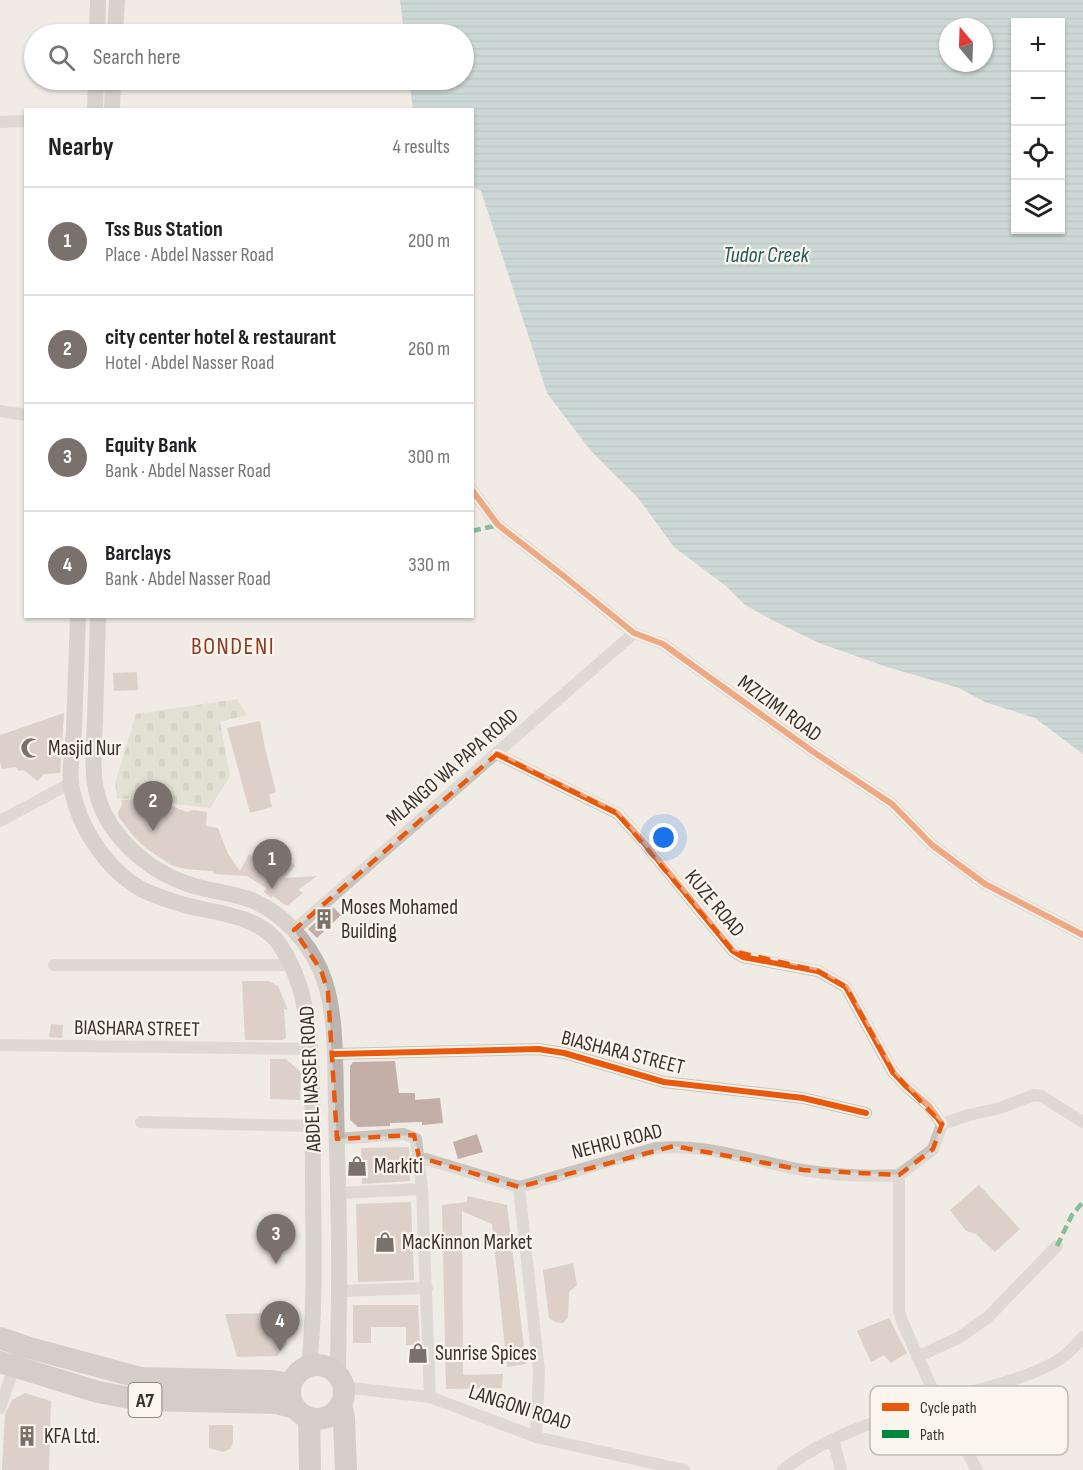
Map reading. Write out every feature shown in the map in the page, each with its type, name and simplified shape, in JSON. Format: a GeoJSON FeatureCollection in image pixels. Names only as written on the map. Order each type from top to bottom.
{"type":"FeatureCollection","features":[{"type":"Feature","properties":{"kind":"highway","name":"A7"},"geometry":{"type":"LineString","coordinates":[[0,1338],[141,1378],[272,1381],[291,1384]]}},
{"type":"Feature","properties":{"kind":"highway","name":"A7"},"geometry":{"type":"LineString","coordinates":[[7,1364],[98,1392],[140,1400],[276,1403],[302,1413]]}},
{"type":"Feature","properties":{"kind":"highway"},"geometry":{"type":"LineString","coordinates":[[310,1470],[302,1413],[290,1392],[291,1384],[301,1370],[319,1365],[330,1368],[341,1389],[346,1470]]}},
{"type":"Feature","properties":{"kind":"highway"},"geometry":{"type":"LineString","coordinates":[[302,1413],[318,1419],[327,1417],[335,1412],[341,1389]]}},
{"type":"Feature","properties":{"kind":"main road"},"geometry":{"type":"LineString","coordinates":[[97,24],[98,0]]}},
{"type":"Feature","properties":{"kind":"main road"},"geometry":{"type":"LineString","coordinates":[[116,24],[117,0]]}},
{"type":"Feature","properties":{"kind":"main road"},"geometry":{"type":"LineString","coordinates":[[95,108],[96,90]]}},
{"type":"Feature","properties":{"kind":"main road"},"geometry":{"type":"LineString","coordinates":[[112,108],[113,90]]}},
{"type":"Feature","properties":{"kind":"main road","name":"ABDEL NASSER ROAD"},"geometry":{"type":"LineString","coordinates":[[78,618],[71,783],[80,815],[94,842],[123,876],[144,891],[190,907],[232,916],[254,925],[277,942],[291,965],[303,1001],[309,1049],[312,1126],[314,1304],[309,1366]]}},
{"type":"Feature","properties":{"kind":"main road","name":"ABDEL NASSER ROAD"},"geometry":{"type":"LineString","coordinates":[[98,618],[93,757],[95,785],[101,804],[117,834],[130,849],[156,870],[186,884],[255,901],[267,908],[294,930],[307,946],[321,970],[328,992],[334,1054],[337,1139],[341,1389]]}},
{"type":"Feature","properties":{"kind":"street"},"geometry":{"type":"LineString","coordinates":[[0,122],[24,121]]}},
{"type":"Feature","properties":{"kind":"street"},"geometry":{"type":"LineString","coordinates":[[0,411],[24,415]]}},
{"type":"Feature","properties":{"kind":"street","name":"MZIZIMI ROAD"},"geometry":{"type":"LineString","coordinates":[[474,493],[498,525],[634,633],[663,644],[812,751],[892,804],[932,845],[985,884],[1083,935]]}},
{"type":"Feature","properties":{"kind":"street","name":"MLANGO WA PAPA ROAD"},"geometry":{"type":"LineString","coordinates":[[294,930],[634,633]]}},
{"type":"Feature","properties":{"kind":"street","name":"KUZE ROAD"},"geometry":{"type":"LineString","coordinates":[[497,754],[617,813],[734,951],[743,957],[818,971],[846,987],[893,1072],[929,1106],[942,1124]]}},
{"type":"Feature","properties":{"kind":"street"},"geometry":{"type":"LineString","coordinates":[[0,821],[71,783]]}},
{"type":"Feature","properties":{"kind":"street"},"geometry":{"type":"LineString","coordinates":[[54,965],[291,965]]}},
{"type":"Feature","properties":{"kind":"street","name":"BIASHARA STREET"},"geometry":{"type":"LineString","coordinates":[[0,1046],[309,1049]]}},
{"type":"Feature","properties":{"kind":"street","name":"BIASHARA STREET"},"geometry":{"type":"LineString","coordinates":[[334,1054],[538,1049],[564,1053],[664,1082],[803,1098],[866,1113]]}},
{"type":"Feature","properties":{"kind":"street"},"geometry":{"type":"LineString","coordinates":[[931,1386],[899,1311],[899,1174],[933,1149],[942,1124],[969,1114],[1000,1108],[1034,1095],[1041,1096],[1083,1122]]}},
{"type":"Feature","properties":{"kind":"street"},"geometry":{"type":"LineString","coordinates":[[141,1122],[312,1126]]}},
{"type":"Feature","properties":{"kind":"street"},"geometry":{"type":"LineString","coordinates":[[337,1139],[408,1134],[416,1139],[422,1189],[430,1397]]}},
{"type":"Feature","properties":{"kind":"street","name":"NEHRU ROAD"},"geometry":{"type":"LineString","coordinates":[[519,1187],[656,1148],[674,1146],[698,1148],[803,1170],[873,1176],[899,1174]]}},
{"type":"Feature","properties":{"kind":"street"},"geometry":{"type":"LineString","coordinates":[[419,1157],[519,1187],[539,1372],[536,1437]]}},
{"type":"Feature","properties":{"kind":"street"},"geometry":{"type":"LineString","coordinates":[[338,1193],[422,1189]]}},
{"type":"Feature","properties":{"kind":"street"},"geometry":{"type":"LineString","coordinates":[[917,1357],[960,1337],[988,1317],[1057,1246]]}},
{"type":"Feature","properties":{"kind":"street"},"geometry":{"type":"LineString","coordinates":[[339,1291],[427,1288]]}},
{"type":"Feature","properties":{"kind":"street"},"geometry":{"type":"LineString","coordinates":[[987,1386],[1048,1366],[1068,1352],[1083,1337]]}},
{"type":"Feature","properties":{"kind":"street"},"geometry":{"type":"LineString","coordinates":[[0,1408],[7,1364]]}},
{"type":"Feature","properties":{"kind":"street","name":"LANGONI ROAD"},"geometry":{"type":"LineString","coordinates":[[341,1389],[430,1397],[536,1437],[684,1470]]}},
{"type":"Feature","properties":{"kind":"street"},"geometry":{"type":"LineString","coordinates":[[783,1470],[833,1439],[870,1425]]}},
{"type":"Feature","properties":{"kind":"street"},"geometry":{"type":"LineString","coordinates":[[833,1439],[841,1470]]}},
{"type":"Feature","properties":{"kind":"street"},"geometry":{"type":"LineString","coordinates":[[968,1455],[977,1470]]}},
{"type":"Feature","properties":{"kind":"highlighted area"},"geometry":{"type":"Polygon","coordinates":[[[497,754],[617,813],[733,951],[818,971],[846,987],[893,1072],[942,1124],[933,1149],[899,1175],[803,1170],[674,1146],[519,1187],[419,1157],[414,1135],[337,1139],[328,992],[321,970],[294,930],[497,754]]]}},
{"type":"Feature","properties":{"kind":"green space"},"geometry":{"type":"Polygon","coordinates":[[[237,699],[247,715],[220,722],[230,776],[210,808],[140,799],[117,799],[115,783],[136,714],[237,699]]]}},
{"type":"Feature","properties":{"kind":"water","name":"Tudor Creek"},"geometry":{"type":"Polygon","coordinates":[[[400,0],[1083,0],[1083,754],[1035,718],[985,702],[959,688],[887,667],[819,643],[776,622],[745,605],[726,586],[674,547],[639,499],[591,451],[547,393],[481,191],[474,188],[474,108],[413,108],[410,90],[474,90],[474,24],[403,24],[400,0]]]}},
{"type":"Feature","properties":{"kind":"building"},"geometry":{"type":"Polygon","coordinates":[[[137,672],[138,690],[114,691],[113,673],[137,672]]]}},
{"type":"Feature","properties":{"kind":"building","name":"Masjid Nur"},"geometry":{"type":"Polygon","coordinates":[[[64,713],[60,773],[44,774],[37,781],[24,770],[19,771],[16,767],[2,769],[0,735],[64,713]]]}},
{"type":"Feature","properties":{"kind":"building"},"geometry":{"type":"Polygon","coordinates":[[[260,721],[276,792],[269,795],[272,807],[250,813],[227,728],[260,721]]]}},
{"type":"Feature","properties":{"kind":"building"},"geometry":{"type":"Polygon","coordinates":[[[135,799],[172,806],[187,812],[194,810],[207,812],[206,826],[218,828],[228,854],[240,871],[249,854],[271,869],[274,861],[277,861],[277,856],[289,858],[295,866],[284,878],[317,876],[298,890],[303,893],[287,906],[273,896],[271,898],[264,892],[266,888],[247,876],[214,874],[213,871],[185,869],[171,865],[135,838],[118,816],[122,805],[121,800],[135,799]]]}},
{"type":"Feature","properties":{"kind":"building","name":"Moses Mohamed Building"},"geometry":{"type":"Polygon","coordinates":[[[333,907],[341,915],[317,938],[308,929],[333,907]]]}},
{"type":"Feature","properties":{"kind":"building"},"geometry":{"type":"Polygon","coordinates":[[[242,981],[269,981],[278,986],[288,1010],[284,1009],[286,1038],[283,1040],[245,1040],[242,981]]]}},
{"type":"Feature","properties":{"kind":"building"},"geometry":{"type":"Polygon","coordinates":[[[51,1024],[63,1025],[62,1038],[49,1037],[51,1024]]]}},
{"type":"Feature","properties":{"kind":"building"},"geometry":{"type":"Polygon","coordinates":[[[270,1059],[286,1059],[301,1072],[300,1100],[270,1099],[270,1059]]]}},
{"type":"Feature","properties":{"kind":"building"},"geometry":{"type":"Polygon","coordinates":[[[395,1061],[399,1093],[415,1093],[415,1100],[440,1098],[443,1123],[422,1125],[422,1122],[390,1123],[390,1126],[358,1127],[350,1120],[350,1066],[353,1062],[395,1061]]]}},
{"type":"Feature","properties":{"kind":"building"},"geometry":{"type":"Polygon","coordinates":[[[477,1134],[483,1152],[458,1159],[453,1142],[477,1134]]]}},
{"type":"Feature","properties":{"kind":"building"},"geometry":{"type":"Polygon","coordinates":[[[409,1147],[410,1181],[362,1184],[361,1148],[409,1147]]]}},
{"type":"Feature","properties":{"kind":"building"},"geometry":{"type":"Polygon","coordinates":[[[979,1185],[1020,1229],[995,1252],[976,1234],[966,1231],[950,1210],[979,1185]]]}},
{"type":"Feature","properties":{"kind":"building"},"geometry":{"type":"Polygon","coordinates":[[[467,1196],[507,1205],[526,1364],[507,1367],[492,1224],[462,1211],[463,1375],[503,1374],[502,1388],[446,1389],[442,1205],[467,1202],[467,1196]]]}},
{"type":"Feature","properties":{"kind":"building","name":"MacKinnon Market"},"geometry":{"type":"Polygon","coordinates":[[[411,1202],[414,1280],[358,1282],[356,1204],[411,1202]]]}},
{"type":"Feature","properties":{"kind":"building"},"geometry":{"type":"Polygon","coordinates":[[[573,1263],[577,1285],[569,1292],[568,1317],[563,1323],[555,1322],[549,1318],[543,1270],[573,1263]]]}},
{"type":"Feature","properties":{"kind":"building"},"geometry":{"type":"Polygon","coordinates":[[[353,1305],[418,1305],[420,1345],[406,1345],[406,1327],[371,1327],[371,1343],[353,1343],[353,1305]]]}},
{"type":"Feature","properties":{"kind":"building"},"geometry":{"type":"Polygon","coordinates":[[[283,1313],[287,1344],[277,1356],[237,1357],[225,1314],[283,1313]]]}},
{"type":"Feature","properties":{"kind":"building"},"geometry":{"type":"Polygon","coordinates":[[[889,1318],[907,1353],[891,1363],[884,1355],[871,1362],[857,1331],[889,1318]]]}},
{"type":"Feature","properties":{"kind":"building","name":"KFA Ltd."},"geometry":{"type":"Polygon","coordinates":[[[25,1393],[51,1401],[49,1470],[2,1470],[5,1414],[12,1400],[25,1393]]]}},
{"type":"Feature","properties":{"kind":"building"},"geometry":{"type":"Polygon","coordinates":[[[209,1425],[233,1425],[231,1448],[223,1452],[209,1448],[209,1425]]]}},
{"type":"Feature","properties":{"kind":"marked path"},"geometry":{"type":"LineString","coordinates":[[474,531],[498,525]]}},
{"type":"Feature","properties":{"kind":"marked path"},"geometry":{"type":"LineString","coordinates":[[1057,1246],[1072,1215],[1083,1202]]}},
{"type":"Feature","properties":{"kind":"cycle path"},"geometry":{"type":"LineString","coordinates":[[474,493],[498,525],[634,633],[663,644],[812,751],[892,804],[932,845],[985,884],[1083,935]]}},
{"type":"Feature","properties":{"kind":"cycle path"},"geometry":{"type":"LineString","coordinates":[[497,754],[617,813],[733,951],[743,957],[818,971],[846,987],[893,1072],[929,1106],[942,1124]]}},
{"type":"Feature","properties":{"kind":"cycle path"},"geometry":{"type":"LineString","coordinates":[[335,1054],[538,1049],[564,1053],[664,1082],[803,1098],[866,1113]]}},
{"type":"Feature","properties":{"kind":"place","name":"Masjid Nur"},"geometry":{"type":"Point","coordinates":[31,748]}},
{"type":"Feature","properties":{"kind":"place","name":"city center hotel & restaurant"},"geometry":{"type":"Point","coordinates":[153,831]}},
{"type":"Feature","properties":{"kind":"place","name":"Tss Bus Station"},"geometry":{"type":"Point","coordinates":[272,889]}},
{"type":"Feature","properties":{"kind":"place","name":"Moses Mohamed Building"},"geometry":{"type":"Point","coordinates":[324,919]}},
{"type":"Feature","properties":{"kind":"place","name":"Markiti"},"geometry":{"type":"Point","coordinates":[357,1166]}},
{"type":"Feature","properties":{"kind":"place","name":"MacKinnon Market"},"geometry":{"type":"Point","coordinates":[385,1242]}},
{"type":"Feature","properties":{"kind":"place","name":"Equity Bank"},"geometry":{"type":"Point","coordinates":[276,1264]}},
{"type":"Feature","properties":{"kind":"place","name":"Barclays"},"geometry":{"type":"Point","coordinates":[280,1351]}},
{"type":"Feature","properties":{"kind":"place","name":"Sunrise Spices"},"geometry":{"type":"Point","coordinates":[418,1353]}},
{"type":"Feature","properties":{"kind":"place","name":"KFA Ltd."},"geometry":{"type":"Point","coordinates":[27,1436]}},
{"type":"Feature","properties":{"kind":"district","name":"BONDENI"},"geometry":{"type":"Point","coordinates":[233,646]}}]}
